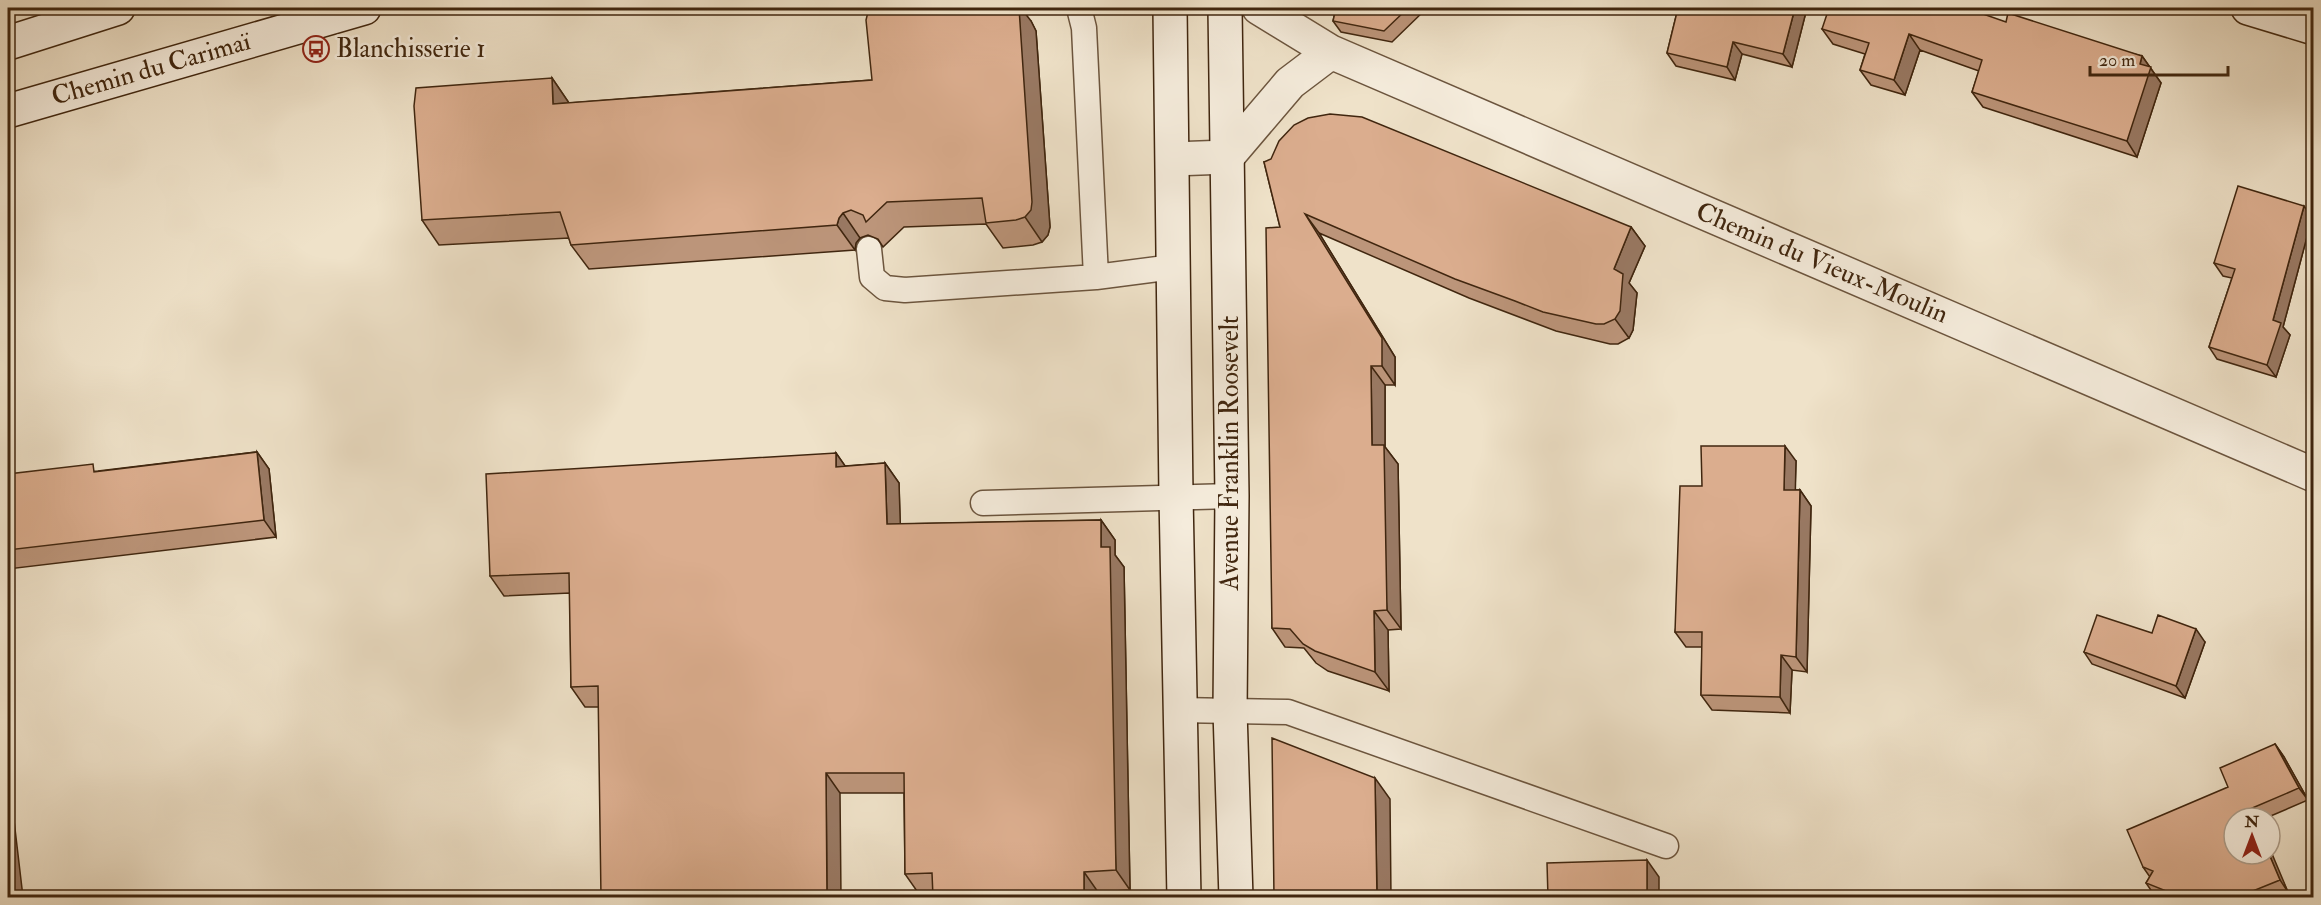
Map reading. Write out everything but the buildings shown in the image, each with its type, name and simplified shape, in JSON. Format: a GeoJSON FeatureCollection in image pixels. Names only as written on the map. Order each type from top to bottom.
{"type":"FeatureCollection","features":[{"type":"Feature","properties":{"kind":"main road"},"geometry":{"type":"LineString","coordinates":[[8,42],[118,8]]}},
{"type":"Feature","properties":{"kind":"main road","name":"Chemin du Carimaï"},"geometry":{"type":"LineString","coordinates":[[8,111],[364,8]]}},
{"type":"Feature","properties":{"kind":"main road","name":"Avenue Franklin Roosevelt"},"geometry":{"type":"LineString","coordinates":[[1170,8],[1179,710],[1184,897]]}},
{"type":"Feature","properties":{"kind":"main road","name":"Avenue Franklin Roosevelt"},"geometry":{"type":"LineString","coordinates":[[1225,8],[1232,496],[1230,711],[1236,897]]}},
{"type":"Feature","properties":{"kind":"main road","name":"Chemin du Vieux-Moulin"},"geometry":{"type":"LineString","coordinates":[[1258,8],[1331,52],[2313,475]]}},
{"type":"Feature","properties":{"kind":"main road"},"geometry":{"type":"LineString","coordinates":[[2247,8],[2313,28]]}},
{"type":"Feature","properties":{"kind":"main road"},"geometry":{"type":"LineString","coordinates":[[1173,159],[1227,157],[1290,83],[1331,52]]}},
{"type":"Feature","properties":{"kind":"lane"},"geometry":{"type":"LineString","coordinates":[[1079,8],[1084,28],[1096,277]]}},
{"type":"Feature","properties":{"kind":"lane"},"geometry":{"type":"LineString","coordinates":[[869,249],[872,277],[885,288],[905,290],[1096,277],[1173,267]]}},
{"type":"Feature","properties":{"kind":"lane"},"geometry":{"type":"LineString","coordinates":[[983,503],[1232,496]]}},
{"type":"Feature","properties":{"kind":"lane"},"geometry":{"type":"LineString","coordinates":[[1179,710],[1288,712],[1666,846]]}},
{"type":"Feature","properties":{"kind":"place","name":"Blanchisserie 1"},"geometry":{"type":"Point","coordinates":[316,49]}}]}
